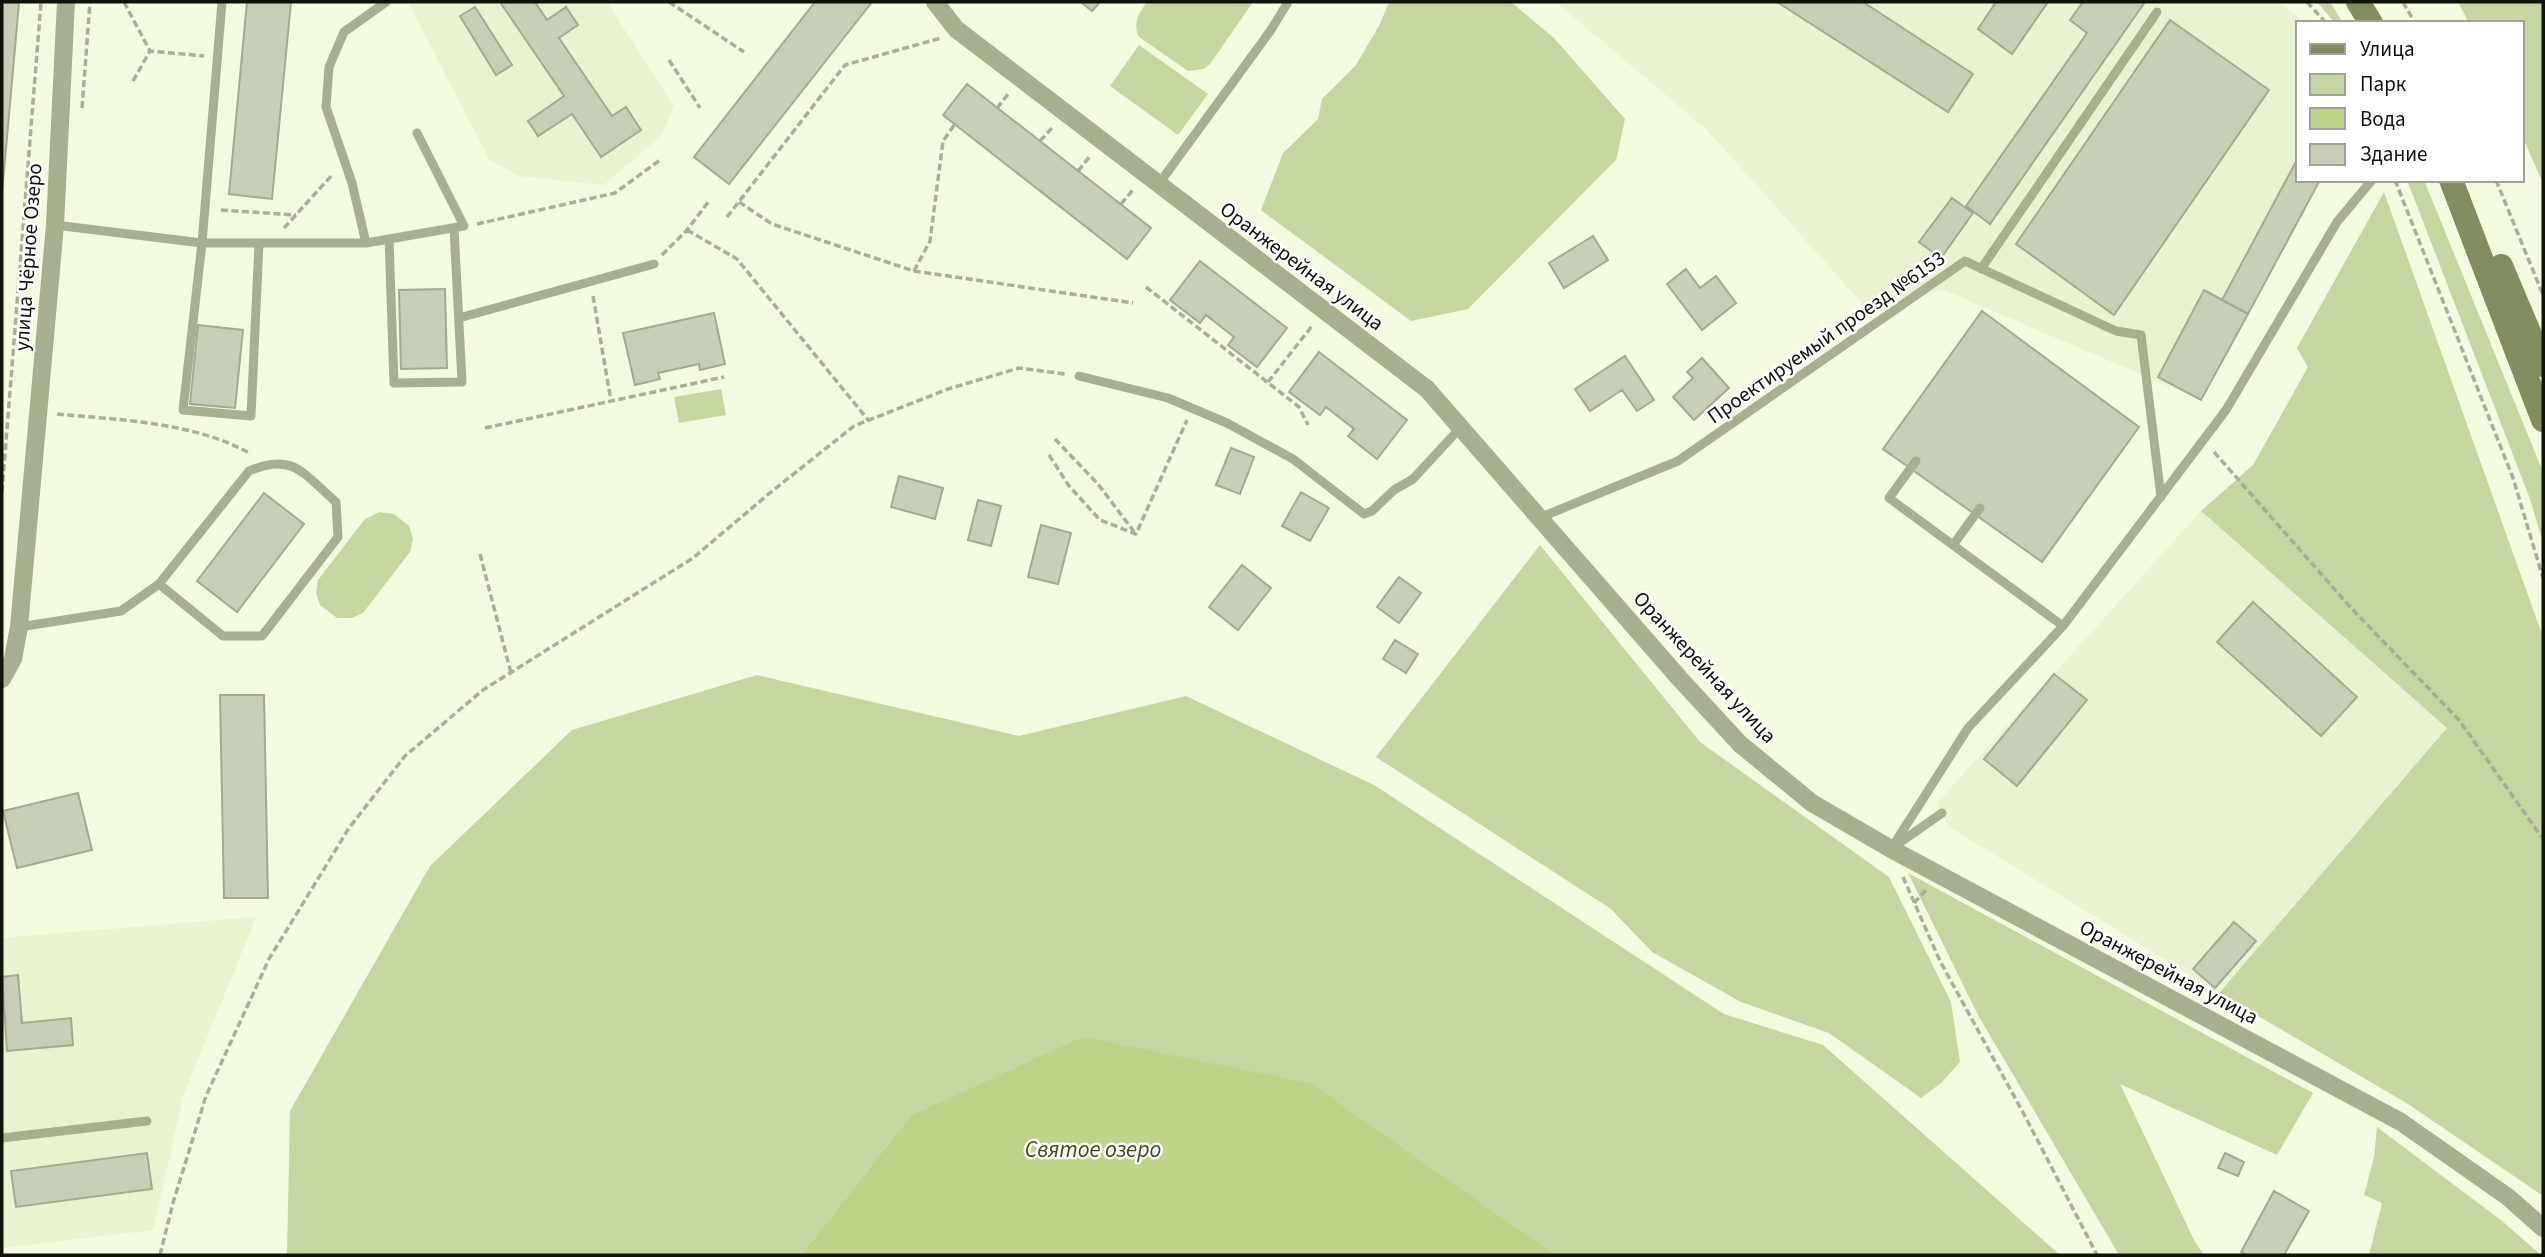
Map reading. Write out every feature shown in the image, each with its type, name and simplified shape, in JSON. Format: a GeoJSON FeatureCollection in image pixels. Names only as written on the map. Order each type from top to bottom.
{"type":"FeatureCollection","features":[{"type":"Feature","properties":{"kind":"main road"},"geometry":{"type":"LineString","coordinates":[[2358,2],[2370,21]]}},
{"type":"Feature","properties":{"kind":"main road"},"geometry":{"type":"LineString","coordinates":[[2452,182],[2543,420]]}},
{"type":"Feature","properties":{"kind":"main road"},"geometry":{"type":"LineString","coordinates":[[2460,182],[2495,252],[2543,365]]}},
{"type":"Feature","properties":{"kind":"street","name":"улица Чёрное Озеро"},"geometry":{"type":"LineString","coordinates":[[2,679],[13,659],[19,627],[55,225],[66,2]]}},
{"type":"Feature","properties":{"kind":"street","name":"Оранжерейная улица"},"geometry":{"type":"LineString","coordinates":[[935,2],[956,29],[1427,389],[1680,679],[1741,744],[1812,803],[1891,849],[2401,1122],[2508,1197],[2543,1228]]}},
{"type":"Feature","properties":{"kind":"lane"},"geometry":{"type":"LineString","coordinates":[[222,2],[202,243],[184,410],[251,416],[259,243]]}},
{"type":"Feature","properties":{"kind":"lane"},"geometry":{"type":"LineString","coordinates":[[366,243],[352,183],[326,107],[329,67],[344,32],[386,2]]}},
{"type":"Feature","properties":{"kind":"lane"},"geometry":{"type":"LineString","coordinates":[[1158,185],[1271,30],[1288,2]]}},
{"type":"Feature","properties":{"kind":"lane"},"geometry":{"type":"LineString","coordinates":[[1981,269],[2157,12]]}},
{"type":"Feature","properties":{"kind":"lane"},"geometry":{"type":"LineString","coordinates":[[55,225],[202,243],[366,243],[464,226],[417,133]]}},
{"type":"Feature","properties":{"kind":"lane"},"geometry":{"type":"LineString","coordinates":[[1891,849],[1968,728],[2063,626],[2226,410],[2337,222],[2370,182]]}},
{"type":"Feature","properties":{"kind":"lane"},"geometry":{"type":"LineString","coordinates":[[389,239],[394,383],[462,382],[454,228]]}},
{"type":"Feature","properties":{"kind":"lane","name":"Проектируемый проезд №6153"},"geometry":{"type":"LineString","coordinates":[[1539,518],[1678,461],[1965,261],[2116,331],[2141,335],[2161,496]]}},
{"type":"Feature","properties":{"kind":"lane"},"geometry":{"type":"LineString","coordinates":[[459,318],[653,264]]}},
{"type":"Feature","properties":{"kind":"lane"},"geometry":{"type":"LineString","coordinates":[[1079,376],[1168,398],[1227,423],[1293,459],[1364,514],[1394,490],[1413,480],[1461,427]]}},
{"type":"Feature","properties":{"kind":"lane"},"geometry":{"type":"LineString","coordinates":[[1916,461],[1889,498],[2063,626]]}},
{"type":"Feature","properties":{"kind":"lane"},"geometry":{"type":"LineString","coordinates":[[19,627],[121,611],[159,584],[249,471],[268,463],[290,464],[336,502],[338,537],[262,636],[223,636],[159,584]]}},
{"type":"Feature","properties":{"kind":"lane"},"geometry":{"type":"LineString","coordinates":[[1953,545],[1980,508]]}},
{"type":"Feature","properties":{"kind":"lane"},"geometry":{"type":"LineString","coordinates":[[1891,849],[1942,813]]}},
{"type":"Feature","properties":{"kind":"lane"},"geometry":{"type":"LineString","coordinates":[[2,1138],[147,1121]]}},
{"type":"Feature","properties":{"kind":"path"},"geometry":{"type":"LineString","coordinates":[[2,492],[41,2]]}},
{"type":"Feature","properties":{"kind":"path"},"geometry":{"type":"LineString","coordinates":[[124,2],[150,51]]}},
{"type":"Feature","properties":{"kind":"path"},"geometry":{"type":"LineString","coordinates":[[670,2],[744,52]]}},
{"type":"Feature","properties":{"kind":"path"},"geometry":{"type":"LineString","coordinates":[[2307,2],[2324,21]]}},
{"type":"Feature","properties":{"kind":"path"},"geometry":{"type":"LineString","coordinates":[[2403,2],[2413,21]]}},
{"type":"Feature","properties":{"kind":"path"},"geometry":{"type":"LineString","coordinates":[[727,217],[845,65],[952,35]]}},
{"type":"Feature","properties":{"kind":"path"},"geometry":{"type":"LineString","coordinates":[[150,51],[218,57]]}},
{"type":"Feature","properties":{"kind":"path"},"geometry":{"type":"LineString","coordinates":[[133,81],[150,51]]}},
{"type":"Feature","properties":{"kind":"path"},"geometry":{"type":"LineString","coordinates":[[669,60],[701,108]]}},
{"type":"Feature","properties":{"kind":"path"},"geometry":{"type":"LineString","coordinates":[[997,107],[1014,86]]}},
{"type":"Feature","properties":{"kind":"path"},"geometry":{"type":"LineString","coordinates":[[1040,141],[1058,120]]}},
{"type":"Feature","properties":{"kind":"path"},"geometry":{"type":"LineString","coordinates":[[914,271],[930,241],[943,141],[955,124]]}},
{"type":"Feature","properties":{"kind":"path"},"geometry":{"type":"LineString","coordinates":[[1078,171],[1097,149]]}},
{"type":"Feature","properties":{"kind":"path"},"geometry":{"type":"LineString","coordinates":[[464,226],[615,193],[660,160]]}},
{"type":"Feature","properties":{"kind":"path"},"geometry":{"type":"LineString","coordinates":[[271,243],[345,161]]}},
{"type":"Feature","properties":{"kind":"path"},"geometry":{"type":"LineString","coordinates":[[1121,204],[1140,181]]}},
{"type":"Feature","properties":{"kind":"path"},"geometry":{"type":"LineString","coordinates":[[2396,182],[2513,478],[2543,578]]}},
{"type":"Feature","properties":{"kind":"path"},"geometry":{"type":"LineString","coordinates":[[2497,182],[2543,295]]}},
{"type":"Feature","properties":{"kind":"path"},"geometry":{"type":"LineString","coordinates":[[653,264],[687,230],[709,201]]}},
{"type":"Feature","properties":{"kind":"path"},"geometry":{"type":"LineString","coordinates":[[739,202],[772,224],[914,271],[1133,303]]}},
{"type":"Feature","properties":{"kind":"path"},"geometry":{"type":"LineString","coordinates":[[205,209],[296,215]]}},
{"type":"Feature","properties":{"kind":"path"},"geometry":{"type":"LineString","coordinates":[[687,230],[737,259],[869,421]]}},
{"type":"Feature","properties":{"kind":"path"},"geometry":{"type":"LineString","coordinates":[[590,281],[611,401]]}},
{"type":"Feature","properties":{"kind":"path"},"geometry":{"type":"LineString","coordinates":[[1146,287],[1299,407],[1308,425]]}},
{"type":"Feature","properties":{"kind":"path"},"geometry":{"type":"LineString","coordinates":[[1268,382],[1319,318]]}},
{"type":"Feature","properties":{"kind":"path"},"geometry":{"type":"LineString","coordinates":[[160,1255],[206,1096],[268,959],[349,828],[405,756],[483,690],[693,558],[854,426],[948,389],[1019,368],[1079,376]]}},
{"type":"Feature","properties":{"kind":"path"},"geometry":{"type":"LineString","coordinates":[[485,428],[724,377]]}},
{"type":"Feature","properties":{"kind":"path"},"geometry":{"type":"LineString","coordinates":[[1136,534],[1192,408]]}},
{"type":"Feature","properties":{"kind":"path"},"geometry":{"type":"LineString","coordinates":[[55,413],[164,425],[242,449],[268,463]]}},
{"type":"Feature","properties":{"kind":"path"},"geometry":{"type":"LineString","coordinates":[[1055,439],[1098,484],[1136,534]]}},
{"type":"Feature","properties":{"kind":"path"},"geometry":{"type":"LineString","coordinates":[[2204,439],[2351,608],[2459,720],[2543,839]]}},
{"type":"Feature","properties":{"kind":"path"},"geometry":{"type":"LineString","coordinates":[[1049,455],[1069,486],[1100,520],[1136,534]]}},
{"type":"Feature","properties":{"kind":"path"},"geometry":{"type":"LineString","coordinates":[[480,554],[511,673]]}},
{"type":"Feature","properties":{"kind":"path"},"geometry":{"type":"LineString","coordinates":[[1900,869],[1940,961],[2097,1255]]}},
{"type":"Feature","properties":{"kind":"shaded area"},"geometry":{"type":"Polygon","coordinates":[[[607,2],[674,106],[662,135],[604,185],[518,176],[489,159],[409,4],[607,2]]]}},
{"type":"Feature","properties":{"kind":"shaded area"},"geometry":{"type":"Polygon","coordinates":[[[1556,2],[2278,2],[2303,21],[2296,21],[2296,182],[2319,182],[2201,400],[1944,290],[1868,310],[1707,130],[1556,2]]]}},
{"type":"Feature","properties":{"kind":"shaded area"},"geometry":{"type":"Polygon","coordinates":[[[2201,511],[2447,728],[2219,993],[1948,826],[1937,803],[2201,511]]]}},
{"type":"Feature","properties":{"kind":"shaded area"},"geometry":{"type":"Polygon","coordinates":[[[256,917],[183,1097],[153,1230],[2,1248],[2,938],[256,917]]]}},
{"type":"Feature","properties":{"kind":"green space"},"geometry":{"type":"Polygon","coordinates":[[[1147,2],[1253,2],[1210,64],[1204,69],[1188,71],[1139,37],[1136,23],[1147,2]]]}},
{"type":"Feature","properties":{"kind":"green space"},"geometry":{"type":"Polygon","coordinates":[[[1389,2],[1511,2],[1554,38],[1625,119],[1616,160],[1468,309],[1411,321],[1261,210],[1283,153],[1318,119],[1322,99],[1356,65],[1380,24],[1389,2]]]}},
{"type":"Feature","properties":{"kind":"green space"},"geometry":{"type":"Polygon","coordinates":[[[2317,2],[2330,2],[2342,21],[2333,21],[2317,2]]]}},
{"type":"Feature","properties":{"kind":"green space"},"geometry":{"type":"Polygon","coordinates":[[[2458,2],[2543,2],[2543,183],[2524,140],[2524,21],[2468,21],[2458,2]]]}},
{"type":"Feature","properties":{"kind":"green space"},"geometry":{"type":"Polygon","coordinates":[[[1139,45],[1208,94],[1178,135],[1110,86],[1139,45]]]}},
{"type":"Feature","properties":{"kind":"green space"},"geometry":{"type":"Polygon","coordinates":[[[2408,182],[2425,182],[2543,472],[2543,543],[2530,499],[2408,182]]]}},
{"type":"Feature","properties":{"kind":"green space"},"geometry":{"type":"Polygon","coordinates":[[[2384,192],[2543,637],[2543,1196],[2408,1104],[2219,993],[2447,728],[2201,511],[2253,465],[2308,367],[2297,348],[2384,192]]]}},
{"type":"Feature","properties":{"kind":"green space"},"geometry":{"type":"Polygon","coordinates":[[[721,389],[726,415],[679,423],[674,397],[721,389]]]}},
{"type":"Feature","properties":{"kind":"green space"},"geometry":{"type":"Polygon","coordinates":[[[379,512],[394,514],[409,526],[413,539],[410,552],[363,613],[352,618],[337,618],[320,605],[316,593],[318,580],[365,519],[379,512]]]}},
{"type":"Feature","properties":{"kind":"green space"},"geometry":{"type":"Polygon","coordinates":[[[1540,545],[1700,742],[1889,877],[1951,1002],[1960,1062],[1941,1083],[1921,1098],[1829,1033],[1741,1002],[1652,952],[1611,909],[1376,757],[1540,545]]]}},
{"type":"Feature","properties":{"kind":"green space"},"geometry":{"type":"Polygon","coordinates":[[[757,675],[1019,736],[1186,696],[1374,785],[1724,1014],[1823,1045],[2060,1255],[1556,1255],[1313,1084],[910,1116],[801,1255],[287,1255],[290,1111],[430,866],[572,730],[757,675]]]}},
{"type":"Feature","properties":{"kind":"green space"},"geometry":{"type":"Polygon","coordinates":[[[1908,873],[2313,1093],[2277,1155],[2120,1084],[2195,1242],[2204,1255],[2119,1255],[1978,1015],[1908,873]]]}},
{"type":"Feature","properties":{"kind":"green space"},"geometry":{"type":"Polygon","coordinates":[[[2377,1127],[2502,1221],[2541,1255],[2369,1255],[2382,1203],[2364,1195],[2374,1157],[2377,1127]]]}},
{"type":"Feature","properties":{"kind":"water","name":"Святое озеро"},"geometry":{"type":"Polygon","coordinates":[[[1083,1037],[1313,1084],[1556,1255],[801,1255],[910,1116],[1083,1037]]]}},
{"type":"Feature","properties":{"kind":"building"},"geometry":{"type":"Polygon","coordinates":[[[2,2],[19,3],[2,193],[2,2]]]}},
{"type":"Feature","properties":{"kind":"building"},"geometry":{"type":"Polygon","coordinates":[[[247,2],[291,2],[272,199],[229,194],[247,2]]]}},
{"type":"Feature","properties":{"kind":"building"},"geometry":{"type":"Polygon","coordinates":[[[500,2],[535,2],[547,20],[566,7],[578,25],[559,38],[612,116],[626,107],[641,130],[601,157],[572,114],[538,136],[528,121],[564,96],[500,2]]]}},
{"type":"Feature","properties":{"kind":"building"},"geometry":{"type":"Polygon","coordinates":[[[815,2],[872,2],[729,184],[694,157],[815,2]]]}},
{"type":"Feature","properties":{"kind":"building"},"geometry":{"type":"Polygon","coordinates":[[[1081,2],[1100,2],[1092,11],[1081,2]]]}},
{"type":"Feature","properties":{"kind":"building"},"geometry":{"type":"Polygon","coordinates":[[[1777,2],[1863,2],[1973,74],[1948,112],[1777,2]]]}},
{"type":"Feature","properties":{"kind":"building"},"geometry":{"type":"Polygon","coordinates":[[[1996,2],[2048,2],[2012,54],[1978,29],[1996,2]]]}},
{"type":"Feature","properties":{"kind":"building"},"geometry":{"type":"Polygon","coordinates":[[[2083,2],[2145,2],[1990,224],[1966,206],[2087,33],[2070,20],[2083,2]]]}},
{"type":"Feature","properties":{"kind":"building"},"geometry":{"type":"Polygon","coordinates":[[[475,7],[512,65],[496,75],[460,16],[475,7]]]}},
{"type":"Feature","properties":{"kind":"building"},"geometry":{"type":"Polygon","coordinates":[[[2170,20],[2269,90],[2114,315],[2016,244],[2170,20]]]}},
{"type":"Feature","properties":{"kind":"building"},"geometry":{"type":"Polygon","coordinates":[[[967,84],[1151,228],[1127,259],[943,115],[967,84]]]}},
{"type":"Feature","properties":{"kind":"building"},"geometry":{"type":"Polygon","coordinates":[[[2296,162],[2296,182],[2319,182],[2248,314],[2222,300],[2296,162]]]}},
{"type":"Feature","properties":{"kind":"building"},"geometry":{"type":"Polygon","coordinates":[[[1952,198],[1973,213],[1941,258],[1919,242],[1952,198]]]}},
{"type":"Feature","properties":{"kind":"building"},"geometry":{"type":"Polygon","coordinates":[[[1593,236],[1608,260],[1564,288],[1549,263],[1593,236]]]}},
{"type":"Feature","properties":{"kind":"building"},"geometry":{"type":"Polygon","coordinates":[[[1200,261],[1287,328],[1257,367],[1228,345],[1234,337],[1206,315],[1200,323],[1170,300],[1200,261]]]}},
{"type":"Feature","properties":{"kind":"building"},"geometry":{"type":"Polygon","coordinates":[[[1686,269],[1700,288],[1716,276],[1736,303],[1702,330],[1667,284],[1686,269]]]}},
{"type":"Feature","properties":{"kind":"building"},"geometry":{"type":"Polygon","coordinates":[[[445,289],[447,368],[401,369],[399,290],[445,289]]]}},
{"type":"Feature","properties":{"kind":"building"},"geometry":{"type":"Polygon","coordinates":[[[2204,290],[2248,314],[2201,400],[2158,377],[2204,290]]]}},
{"type":"Feature","properties":{"kind":"building"},"geometry":{"type":"Polygon","coordinates":[[[1982,311],[2139,427],[2042,562],[1883,449],[1982,311]]]}},
{"type":"Feature","properties":{"kind":"building"},"geometry":{"type":"Polygon","coordinates":[[[714,313],[725,364],[700,370],[699,364],[658,373],[660,379],[635,385],[623,333],[714,313]]]}},
{"type":"Feature","properties":{"kind":"building"},"geometry":{"type":"Polygon","coordinates":[[[198,325],[243,330],[235,408],[190,404],[198,325]]]}},
{"type":"Feature","properties":{"kind":"building"},"geometry":{"type":"Polygon","coordinates":[[[1319,352],[1407,420],[1377,459],[1348,436],[1354,429],[1326,407],[1320,415],[1289,392],[1319,352]]]}},
{"type":"Feature","properties":{"kind":"building"},"geometry":{"type":"Polygon","coordinates":[[[1625,356],[1654,400],[1637,411],[1622,390],[1590,411],[1575,389],[1625,356]]]}},
{"type":"Feature","properties":{"kind":"building"},"geometry":{"type":"Polygon","coordinates":[[[1702,358],[1729,388],[1694,420],[1673,397],[1693,378],[1687,372],[1702,358]]]}},
{"type":"Feature","properties":{"kind":"building"},"geometry":{"type":"Polygon","coordinates":[[[1231,448],[1254,457],[1240,494],[1216,485],[1231,448]]]}},
{"type":"Feature","properties":{"kind":"building"},"geometry":{"type":"Polygon","coordinates":[[[899,476],[943,488],[935,519],[891,507],[899,476]]]}},
{"type":"Feature","properties":{"kind":"building"},"geometry":{"type":"Polygon","coordinates":[[[1301,492],[1329,508],[1310,541],[1282,526],[1301,492]]]}},
{"type":"Feature","properties":{"kind":"building"},"geometry":{"type":"Polygon","coordinates":[[[264,493],[304,524],[237,612],[197,581],[264,493]]]}},
{"type":"Feature","properties":{"kind":"building"},"geometry":{"type":"Polygon","coordinates":[[[978,500],[1001,506],[991,546],[968,540],[978,500]]]}},
{"type":"Feature","properties":{"kind":"building"},"geometry":{"type":"Polygon","coordinates":[[[1041,525],[1071,533],[1058,584],[1028,577],[1041,525]]]}},
{"type":"Feature","properties":{"kind":"building"},"geometry":{"type":"Polygon","coordinates":[[[1242,565],[1271,588],[1238,630],[1209,607],[1242,565]]]}},
{"type":"Feature","properties":{"kind":"building"},"geometry":{"type":"Polygon","coordinates":[[[1399,577],[1421,593],[1399,623],[1377,607],[1399,577]]]}},
{"type":"Feature","properties":{"kind":"building"},"geometry":{"type":"Polygon","coordinates":[[[2253,602],[2357,697],[2321,736],[2217,642],[2253,602]]]}},
{"type":"Feature","properties":{"kind":"building"},"geometry":{"type":"Polygon","coordinates":[[[1395,640],[1418,654],[1406,673],[1383,659],[1395,640]]]}},
{"type":"Feature","properties":{"kind":"building"},"geometry":{"type":"Polygon","coordinates":[[[2054,674],[2087,700],[2017,786],[1984,759],[2054,674]]]}},
{"type":"Feature","properties":{"kind":"building"},"geometry":{"type":"Polygon","coordinates":[[[220,695],[264,695],[268,898],[224,898],[220,695]]]}},
{"type":"Feature","properties":{"kind":"building"},"geometry":{"type":"Polygon","coordinates":[[[78,793],[92,850],[17,868],[3,811],[78,793]]]}},
{"type":"Feature","properties":{"kind":"building"},"geometry":{"type":"Polygon","coordinates":[[[2234,922],[2256,941],[2215,988],[2193,969],[2234,922]]]}},
{"type":"Feature","properties":{"kind":"building"},"geometry":{"type":"Polygon","coordinates":[[[18,975],[22,1023],[71,1018],[73,1045],[7,1051],[2,977],[18,975]]]}},
{"type":"Feature","properties":{"kind":"building"},"geometry":{"type":"Polygon","coordinates":[[[147,1153],[152,1189],[16,1207],[11,1171],[147,1153]]]}},
{"type":"Feature","properties":{"kind":"building"},"geometry":{"type":"Polygon","coordinates":[[[2225,1153],[2244,1162],[2238,1176],[2218,1168],[2225,1153]]]}},
{"type":"Feature","properties":{"kind":"building"},"geometry":{"type":"Polygon","coordinates":[[[2274,1191],[2309,1211],[2284,1255],[2247,1255],[2241,1252],[2274,1191]]]}}]}
